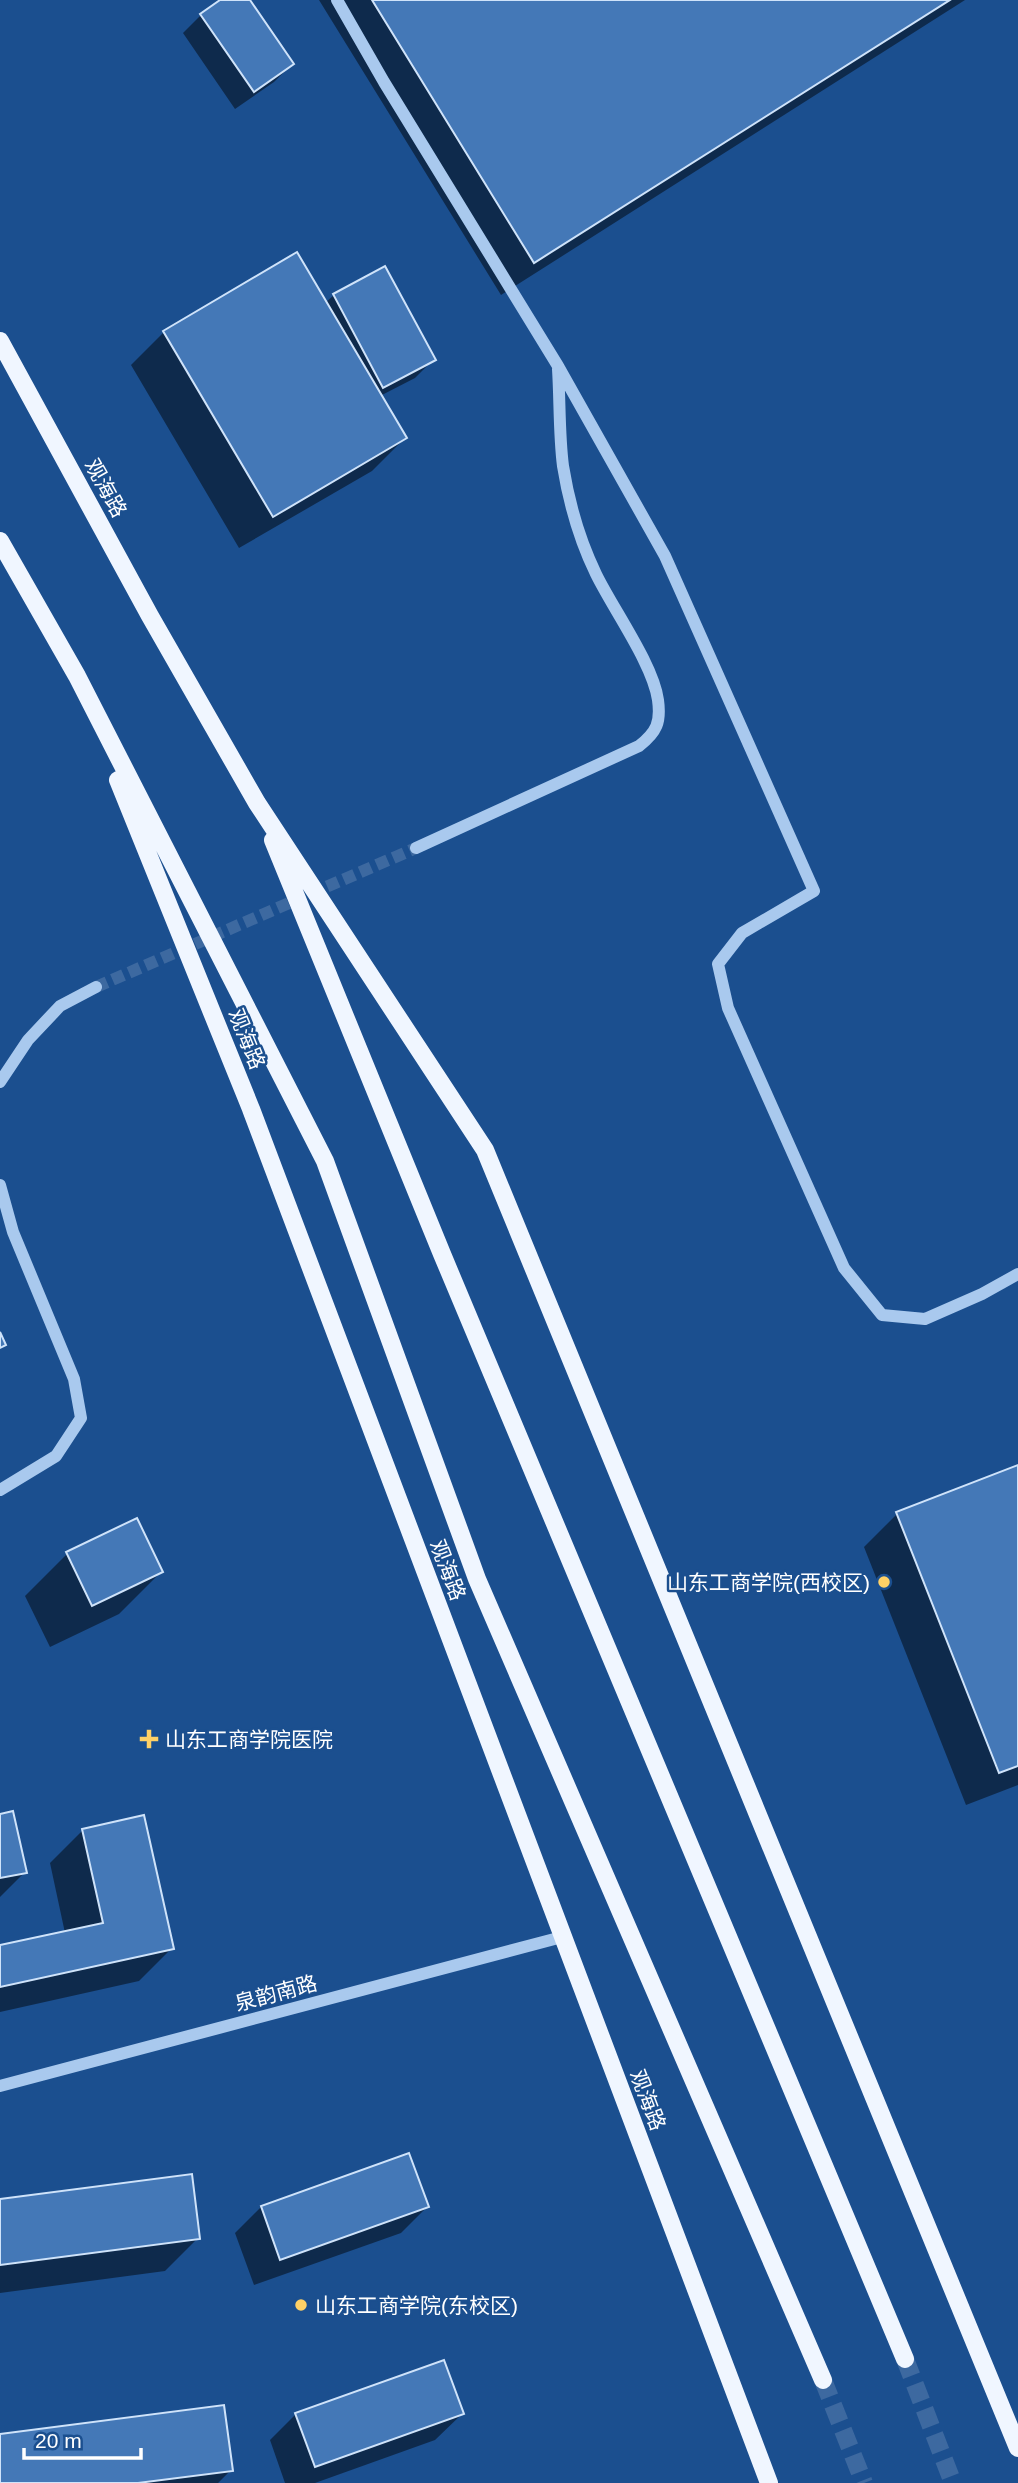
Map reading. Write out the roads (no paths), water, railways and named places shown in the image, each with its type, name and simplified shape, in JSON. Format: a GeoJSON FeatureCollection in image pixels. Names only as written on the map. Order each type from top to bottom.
{"type":"FeatureCollection","features":[{"type":"Feature","properties":{"kind":"main road","name":"观海路"},"geometry":{"type":"LineString","coordinates":[[0,341],[150,616],[257,803],[485,1150],[1018,2448]]}},
{"type":"Feature","properties":{"kind":"main road","name":"观海路"},"geometry":{"type":"LineString","coordinates":[[0,541],[77,676],[326,1161],[477,1579],[823,2380]]}},
{"type":"Feature","properties":{"kind":"main road","name":"观海路"},"geometry":{"type":"LineString","coordinates":[[77,676],[251,1109],[769,2483]]}},
{"type":"Feature","properties":{"kind":"main road","name":"观海路"},"geometry":{"type":"LineString","coordinates":[[257,803],[442,1255],[905,2359]]}},
{"type":"Feature","properties":{"kind":"street"},"geometry":{"type":"LineString","coordinates":[[337,0],[384,82],[558,366],[665,556],[814,891],[742,933],[719,964],[728,1009],[844,1268],[882,1315],[925,1319],[1018,1275]]}},
{"type":"Feature","properties":{"kind":"street"},"geometry":{"type":"LineString","coordinates":[[416,848],[639,746],[653,734],[659,719],[658,698],[651,676],[596,573],[575,518],[563,465],[558,366]]}},
{"type":"Feature","properties":{"kind":"street"},"geometry":{"type":"LineString","coordinates":[[0,1082],[28,1041],[60,1006],[96,987]]}},
{"type":"Feature","properties":{"kind":"street"},"geometry":{"type":"LineString","coordinates":[[0,1185],[13,1233],[74,1379],[80,1418],[56,1457],[0,1490]]}},
{"type":"Feature","properties":{"kind":"street","name":"泉韵南路"},"geometry":{"type":"LineString","coordinates":[[0,2086],[562,1937]]}},
{"type":"Feature","properties":{"kind":"tunnel"},"geometry":{"type":"LineString","coordinates":[[96,987],[416,848]]}},
{"type":"Feature","properties":{"kind":"tunnel"},"geometry":{"type":"LineString","coordinates":[[905,2359],[953,2483]]}},
{"type":"Feature","properties":{"kind":"tunnel"},"geometry":{"type":"LineString","coordinates":[[823,2380],[864,2483]]}},
{"type":"Feature","properties":{"kind":"place","name":"山东工商学院(西校区)"},"geometry":{"type":"Point","coordinates":[884,1582]}},
{"type":"Feature","properties":{"kind":"place","name":"山东工商学院医院"},"geometry":{"type":"Point","coordinates":[149,1739]}},
{"type":"Feature","properties":{"kind":"place","name":"山东工商学院(东校区)"},"geometry":{"type":"Point","coordinates":[301,2305]}}]}
